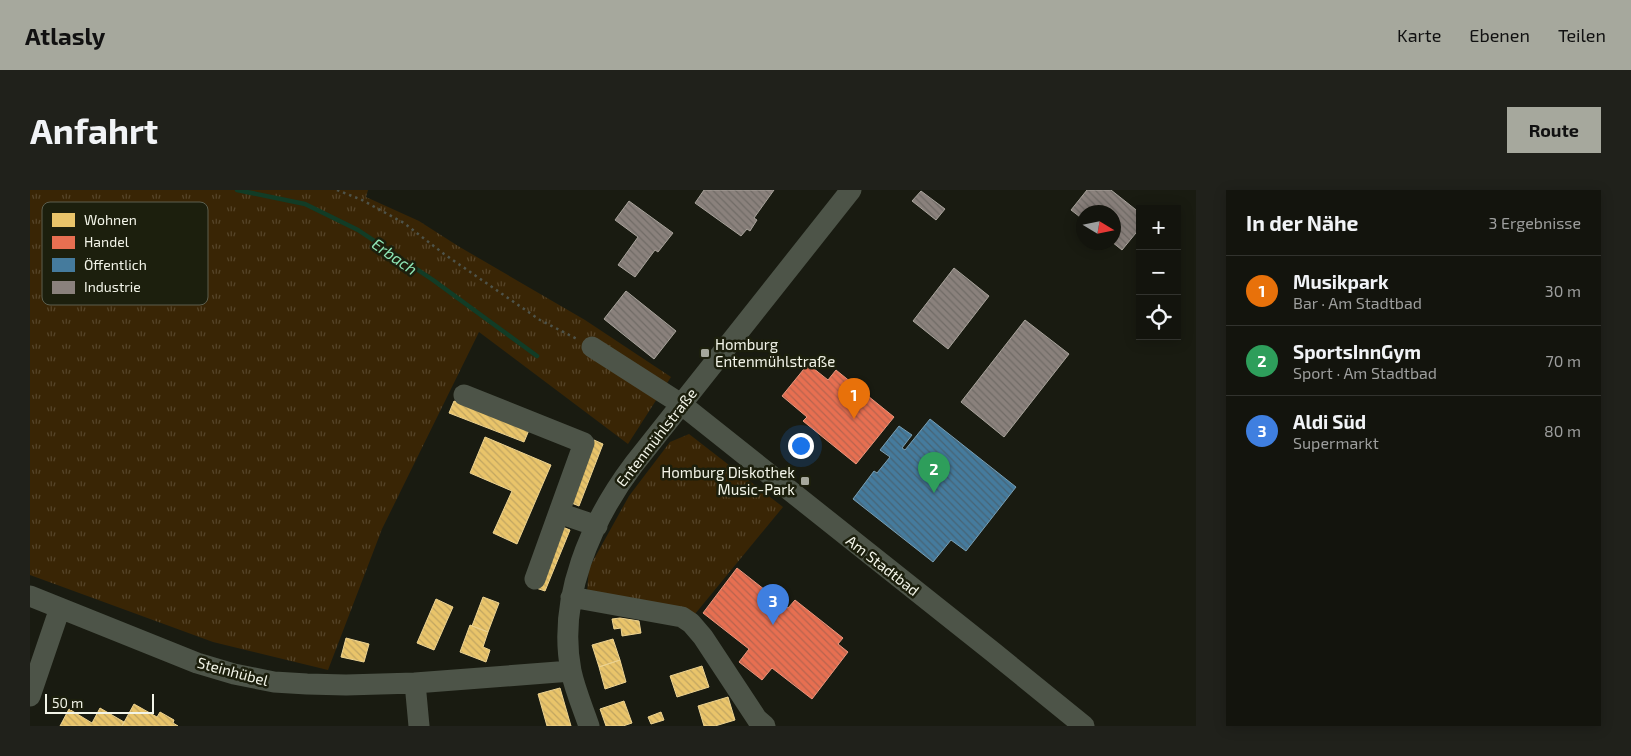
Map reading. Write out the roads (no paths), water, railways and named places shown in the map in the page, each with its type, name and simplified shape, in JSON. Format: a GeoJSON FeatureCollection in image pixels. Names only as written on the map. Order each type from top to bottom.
{"type":"FeatureCollection","features":[{"type":"Feature","properties":{"kind":"street","name":"Entenmühlstraße"},"geometry":{"type":"LineString","coordinates":[[589,726],[571,671],[569,622],[571,597],[577,570],[606,506],[619,484],[681,404],[851,190]]}},
{"type":"Feature","properties":{"kind":"street","name":"Am Stadtbad"},"geometry":{"type":"LineString","coordinates":[[592,347],[681,404],[994,652],[1084,726]]}},
{"type":"Feature","properties":{"kind":"street"},"geometry":{"type":"LineString","coordinates":[[464,395],[584,443],[535,579]]}},
{"type":"Feature","properties":{"kind":"street"},"geometry":{"type":"LineString","coordinates":[[559,513],[597,526]]}},
{"type":"Feature","properties":{"kind":"street","name":"Steinhübel"},"geometry":{"type":"LineString","coordinates":[[30,596],[198,663],[234,674],[274,682],[308,684],[415,683],[571,671]]}},
{"type":"Feature","properties":{"kind":"street"},"geometry":{"type":"LineString","coordinates":[[571,597],[682,617],[691,623],[703,638],[757,718],[766,726]]}},
{"type":"Feature","properties":{"kind":"street"},"geometry":{"type":"LineString","coordinates":[[30,696],[60,608]]}},
{"type":"Feature","properties":{"kind":"street"},"geometry":{"type":"LineString","coordinates":[[415,683],[418,726]]}},
{"type":"Feature","properties":{"kind":"waterway","name":"Erbach"},"geometry":{"type":"LineString","coordinates":[[237,190],[305,204],[358,230],[433,280],[537,356]]}},
{"type":"Feature","properties":{"kind":"place","name":"Homburg Entenmühlstraße"},"geometry":{"type":"Point","coordinates":[705,353]}},
{"type":"Feature","properties":{"kind":"place","name":"Musikpark"},"geometry":{"type":"Point","coordinates":[854,419]}},
{"type":"Feature","properties":{"kind":"place","name":"Homburg Diskothek Music-Park"},"geometry":{"type":"Point","coordinates":[805,481]}},
{"type":"Feature","properties":{"kind":"place","name":"SportsInnGym"},"geometry":{"type":"Point","coordinates":[934,493]}},
{"type":"Feature","properties":{"kind":"place","name":"Aldi Süd"},"geometry":{"type":"Point","coordinates":[773,625]}}]}
